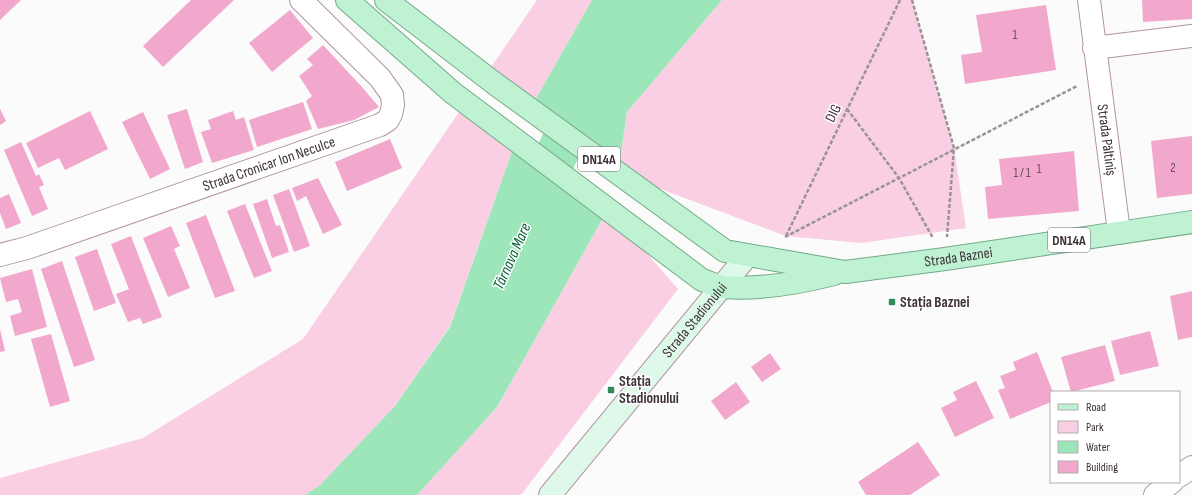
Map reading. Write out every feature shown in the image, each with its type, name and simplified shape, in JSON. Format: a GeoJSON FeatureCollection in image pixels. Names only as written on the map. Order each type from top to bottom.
{"type":"FeatureCollection","features":[{"type":"Feature","properties":{"kind":"main road","name":"DN14A"},"geometry":{"type":"LineString","coordinates":[[348,0],[453,93],[712,283],[742,287],[788,284],[845,272]]}},
{"type":"Feature","properties":{"kind":"main road","name":"Strada Baznei"},"geometry":{"type":"LineString","coordinates":[[386,0],[474,67],[725,251],[845,272],[945,259],[1192,222]]}},
{"type":"Feature","properties":{"kind":"main road","name":"Strada Stadionului"},"geometry":{"type":"LineString","coordinates":[[550,495],[712,283],[747,256]]}},
{"type":"Feature","properties":{"kind":"street","name":"Strada Cronicar Ion Neculce"},"geometry":{"type":"LineString","coordinates":[[0,255],[27,248],[380,125],[388,120],[393,105],[392,95],[380,78],[301,0]]}},
{"type":"Feature","properties":{"kind":"street","name":"Strada Păltiniș"},"geometry":{"type":"LineString","coordinates":[[1088,0],[1119,232]]}},
{"type":"Feature","properties":{"kind":"street"},"geometry":{"type":"LineString","coordinates":[[1094,48],[1192,36]]}},
{"type":"Feature","properties":{"kind":"street"},"geometry":{"type":"LineString","coordinates":[[1180,475],[1192,467]]}},
{"type":"Feature","properties":{"kind":"street"},"geometry":{"type":"LineString","coordinates":[[1155,495],[1171,483]]}},
{"type":"Feature","properties":{"kind":"path","name":"DIG"},"geometry":{"type":"LineString","coordinates":[[786,236],[900,0]]}},
{"type":"Feature","properties":{"kind":"path"},"geometry":{"type":"LineString","coordinates":[[912,0],[954,148],[945,259]]}},
{"type":"Feature","properties":{"kind":"path"},"geometry":{"type":"LineString","coordinates":[[780,240],[954,148],[1098,76]]}},
{"type":"Feature","properties":{"kind":"path"},"geometry":{"type":"LineString","coordinates":[[847,109],[898,178],[945,259]]}},
{"type":"Feature","properties":{"kind":"green space"},"geometry":{"type":"Polygon","coordinates":[[[537,0],[592,0],[530,109],[485,76],[537,0]]]}},
{"type":"Feature","properties":{"kind":"green space"},"geometry":{"type":"Polygon","coordinates":[[[722,0],[912,0],[954,148],[966,228],[861,243],[786,236],[618,173],[627,112],[722,0]]]}},
{"type":"Feature","properties":{"kind":"green space"},"geometry":{"type":"Polygon","coordinates":[[[466,102],[516,140],[450,326],[395,406],[320,485],[305,495],[0,495],[0,478],[143,438],[303,339],[466,102]]]}},
{"type":"Feature","properties":{"kind":"green space"},"geometry":{"type":"Polygon","coordinates":[[[608,209],[678,289],[521,495],[417,495],[497,407],[608,209]]]}},
{"type":"Feature","properties":{"kind":"water"},"geometry":{"type":"Polygon","coordinates":[[[592,0],[722,0],[627,112],[618,173],[530,109],[592,0]]]}},
{"type":"Feature","properties":{"kind":"water"},"geometry":{"type":"Polygon","coordinates":[[[516,140],[608,209],[497,407],[417,495],[305,495],[320,485],[395,406],[450,327],[516,140]]]}},
{"type":"Feature","properties":{"kind":"building"},"geometry":{"type":"Polygon","coordinates":[[[0,0],[21,0],[0,20],[0,0]]]}},
{"type":"Feature","properties":{"kind":"building"},"geometry":{"type":"Polygon","coordinates":[[[191,0],[234,0],[163,67],[143,46],[191,0]]]}},
{"type":"Feature","properties":{"kind":"building"},"geometry":{"type":"Polygon","coordinates":[[[1142,0],[1192,0],[1192,19],[1143,22],[1142,0]]]}},
{"type":"Feature","properties":{"kind":"building"},"geometry":{"type":"Polygon","coordinates":[[[1046,5],[1056,70],[965,84],[961,55],[982,52],[976,15],[1046,5]]]}},
{"type":"Feature","properties":{"kind":"building"},"geometry":{"type":"Polygon","coordinates":[[[290,10],[313,38],[272,72],[249,43],[290,10]]]}},
{"type":"Feature","properties":{"kind":"building"},"geometry":{"type":"Polygon","coordinates":[[[323,45],[379,107],[354,120],[318,129],[306,101],[312,96],[299,76],[313,65],[307,59],[323,45]]]}},
{"type":"Feature","properties":{"kind":"building"},"geometry":{"type":"Polygon","coordinates":[[[303,102],[312,129],[257,147],[249,120],[303,102]]]}},
{"type":"Feature","properties":{"kind":"building"},"geometry":{"type":"Polygon","coordinates":[[[0,109],[6,121],[0,125],[0,109]]]}},
{"type":"Feature","properties":{"kind":"building"},"geometry":{"type":"Polygon","coordinates":[[[187,109],[203,162],[185,169],[167,115],[187,109]]]}},
{"type":"Feature","properties":{"kind":"building"},"geometry":{"type":"Polygon","coordinates":[[[90,111],[108,149],[65,170],[59,158],[38,168],[26,143],[90,111]]]}},
{"type":"Feature","properties":{"kind":"building"},"geometry":{"type":"Polygon","coordinates":[[[233,111],[236,120],[244,117],[254,150],[212,163],[201,132],[211,129],[208,120],[233,111]]]}},
{"type":"Feature","properties":{"kind":"building"},"geometry":{"type":"Polygon","coordinates":[[[143,112],[170,169],[150,179],[122,122],[143,112]]]}},
{"type":"Feature","properties":{"kind":"building"},"geometry":{"type":"Polygon","coordinates":[[[1192,136],[1192,194],[1157,198],[1151,141],[1192,136]]]}},
{"type":"Feature","properties":{"kind":"building"},"geometry":{"type":"Polygon","coordinates":[[[390,139],[402,168],[347,191],[335,162],[390,139]]]}},
{"type":"Feature","properties":{"kind":"building"},"geometry":{"type":"Polygon","coordinates":[[[21,142],[36,176],[39,174],[44,185],[39,187],[48,209],[32,216],[4,150],[21,142]]]}},
{"type":"Feature","properties":{"kind":"building"},"geometry":{"type":"Polygon","coordinates":[[[1074,151],[1079,211],[988,219],[985,187],[1002,185],[999,159],[1074,151]]]}},
{"type":"Feature","properties":{"kind":"building"},"geometry":{"type":"Polygon","coordinates":[[[318,178],[342,225],[323,234],[306,196],[297,201],[292,188],[318,178]]]}},
{"type":"Feature","properties":{"kind":"building"},"geometry":{"type":"Polygon","coordinates":[[[289,189],[310,246],[294,252],[273,195],[289,189]]]}},
{"type":"Feature","properties":{"kind":"building"},"geometry":{"type":"Polygon","coordinates":[[[9,194],[21,223],[6,229],[0,213],[0,198],[9,194]]]}},
{"type":"Feature","properties":{"kind":"building"},"geometry":{"type":"Polygon","coordinates":[[[267,199],[276,226],[280,225],[289,252],[272,258],[253,204],[267,199]]]}},
{"type":"Feature","properties":{"kind":"building"},"geometry":{"type":"Polygon","coordinates":[[[245,204],[272,271],[254,278],[227,211],[245,204]]]}},
{"type":"Feature","properties":{"kind":"building"},"geometry":{"type":"Polygon","coordinates":[[[206,215],[235,291],[215,298],[186,223],[206,215]]]}},
{"type":"Feature","properties":{"kind":"building"},"geometry":{"type":"Polygon","coordinates":[[[171,226],[180,246],[174,249],[190,288],[168,297],[143,238],[171,226]]]}},
{"type":"Feature","properties":{"kind":"building"},"geometry":{"type":"Polygon","coordinates":[[[131,236],[162,317],[143,324],[140,318],[128,322],[116,294],[129,289],[111,244],[131,236]]]}},
{"type":"Feature","properties":{"kind":"building"},"geometry":{"type":"Polygon","coordinates":[[[97,249],[116,303],[94,311],[75,257],[97,249]]]}},
{"type":"Feature","properties":{"kind":"building"},"geometry":{"type":"Polygon","coordinates":[[[62,261],[95,360],[74,367],[41,269],[62,261]]]}},
{"type":"Feature","properties":{"kind":"building"},"geometry":{"type":"Polygon","coordinates":[[[32,269],[47,327],[15,336],[10,316],[22,312],[18,299],[6,302],[0,278],[32,269]]]}},
{"type":"Feature","properties":{"kind":"building"},"geometry":{"type":"Polygon","coordinates":[[[1192,291],[1192,337],[1178,340],[1170,296],[1192,291]]]}},
{"type":"Feature","properties":{"kind":"building"},"geometry":{"type":"Polygon","coordinates":[[[0,329],[5,351],[0,352],[0,329]]]}},
{"type":"Feature","properties":{"kind":"building"},"geometry":{"type":"Polygon","coordinates":[[[1150,331],[1159,366],[1120,375],[1111,341],[1150,331]]]}},
{"type":"Feature","properties":{"kind":"building"},"geometry":{"type":"Polygon","coordinates":[[[51,334],[70,401],[50,407],[31,339],[51,334]]]}},
{"type":"Feature","properties":{"kind":"building"},"geometry":{"type":"Polygon","coordinates":[[[1105,345],[1115,381],[1071,391],[1061,357],[1105,345]]]}},
{"type":"Feature","properties":{"kind":"building"},"geometry":{"type":"Polygon","coordinates":[[[1037,352],[1053,391],[1050,391],[1050,402],[1010,419],[998,390],[1005,388],[1000,376],[1016,370],[1013,362],[1037,352]]]}},
{"type":"Feature","properties":{"kind":"building"},"geometry":{"type":"Polygon","coordinates":[[[770,353],[781,369],[762,382],[751,367],[770,353]]]}},
{"type":"Feature","properties":{"kind":"building"},"geometry":{"type":"Polygon","coordinates":[[[976,381],[994,418],[955,437],[941,408],[957,400],[953,392],[976,381]]]}},
{"type":"Feature","properties":{"kind":"building"},"geometry":{"type":"Polygon","coordinates":[[[736,382],[750,402],[725,420],[711,401],[736,382]]]}},
{"type":"Feature","properties":{"kind":"building"},"geometry":{"type":"Polygon","coordinates":[[[918,442],[940,475],[910,495],[866,495],[858,482],[918,442]]]}},
{"type":"Feature","properties":{"kind":"waterway","name":"Târnava Mare"},"geometry":{"type":"LineString","coordinates":[[532,210],[591,77],[646,0]]}},
{"type":"Feature","properties":{"kind":"place","name":"Stația Baznei"},"geometry":{"type":"Point","coordinates":[892,302]}},
{"type":"Feature","properties":{"kind":"place","name":"Stația Stadionului"},"geometry":{"type":"Point","coordinates":[611,390]}}]}
